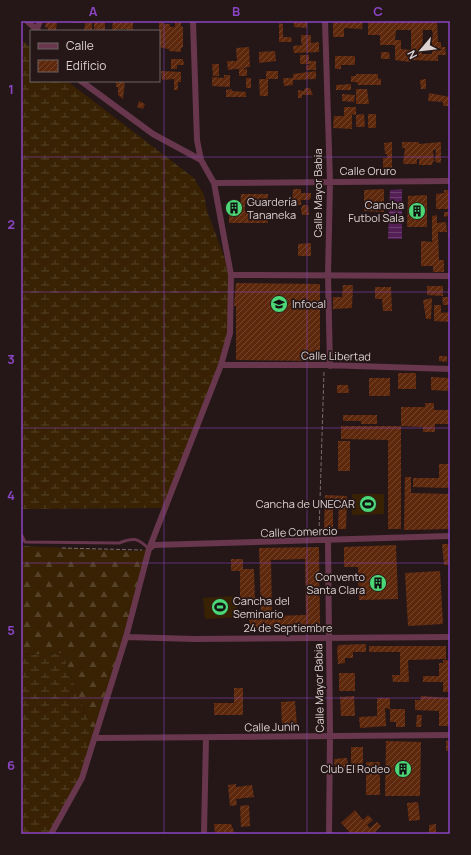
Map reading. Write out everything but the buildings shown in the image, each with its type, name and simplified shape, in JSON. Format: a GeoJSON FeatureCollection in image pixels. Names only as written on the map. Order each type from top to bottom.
{"type":"FeatureCollection","features":[{"type":"Feature","properties":{"kind":"street"},"geometry":{"type":"LineString","coordinates":[[27,21],[37,30],[40,21]]}},
{"type":"Feature","properties":{"kind":"street"},"geometry":{"type":"LineString","coordinates":[[51,834],[82,778],[126,637],[149,549],[221,365],[230,333],[230,275],[214,183],[201,160],[197,140],[193,21]]}},
{"type":"Feature","properties":{"kind":"street","name":"Calle Mayor Babia"},"geometry":{"type":"LineString","coordinates":[[325,21],[330,182],[327,366]]}},
{"type":"Feature","properties":{"kind":"street"},"geometry":{"type":"LineString","coordinates":[[82,82],[153,134],[201,160]]}},
{"type":"Feature","properties":{"kind":"street","name":"Calle Oruro"},"geometry":{"type":"LineString","coordinates":[[214,183],[450,181]]}},
{"type":"Feature","properties":{"kind":"street"},"geometry":{"type":"LineString","coordinates":[[230,275],[450,276]]}},
{"type":"Feature","properties":{"kind":"street","name":"Calle Libertad"},"geometry":{"type":"LineString","coordinates":[[221,365],[450,368]]}},
{"type":"Feature","properties":{"kind":"street","name":"Calle Comercio"},"geometry":{"type":"LineString","coordinates":[[149,549],[154,545],[328,541],[450,536]]}},
{"type":"Feature","properties":{"kind":"street","name":"Calle Mayor Babia"},"geometry":{"type":"LineString","coordinates":[[328,541],[330,736],[329,834]]}},
{"type":"Feature","properties":{"kind":"street","name":"24 de Septiembre"},"geometry":{"type":"LineString","coordinates":[[126,637],[450,637]]}},
{"type":"Feature","properties":{"kind":"street","name":"Calle Junín"},"geometry":{"type":"LineString","coordinates":[[95,738],[450,735]]}},
{"type":"Feature","properties":{"kind":"street"},"geometry":{"type":"LineString","coordinates":[[204,834],[206,738]]}},
{"type":"Feature","properties":{"kind":"lane"},"geometry":{"type":"LineString","coordinates":[[21,534],[25,542],[119,543],[129,539],[139,540],[149,549]]}},
{"type":"Feature","properties":{"kind":"path"},"geometry":{"type":"LineString","coordinates":[[318,541],[327,366]]}},
{"type":"Feature","properties":{"kind":"path"},"geometry":{"type":"LineString","coordinates":[[61,548],[137,551]]}},
{"type":"Feature","properties":{"kind":"green space"},"geometry":{"type":"Polygon","coordinates":[[[21,39],[30,47],[30,82],[68,82],[194,178],[204,195],[207,211],[231,275],[230,333],[164,508],[21,509],[21,39]]]}},
{"type":"Feature","properties":{"kind":"green space","name":"Cancha de UNECAR"},"geometry":{"type":"Polygon","coordinates":[[[352,494],[384,494],[384,514],[352,515],[352,494]]]}},
{"type":"Feature","properties":{"kind":"green space"},"geometry":{"type":"Polygon","coordinates":[[[21,546],[137,551],[149,549],[95,738],[62,653],[21,655],[21,546]]]}},
{"type":"Feature","properties":{"kind":"green space","name":"Cancha del Seminario"},"geometry":{"type":"Polygon","coordinates":[[[236,596],[238,617],[205,619],[203,598],[236,596]]]}},
{"type":"Feature","properties":{"kind":"green space"},"geometry":{"type":"Polygon","coordinates":[[[62,653],[95,738],[82,778],[51,834],[21,834],[21,655],[62,653]]]}},
{"type":"Feature","properties":{"kind":"shaded area"},"geometry":{"type":"Polygon","coordinates":[[[402,189],[402,239],[388,239],[390,190],[402,189]]]}},
{"type":"Feature","properties":{"kind":"place","name":"Guardería Tananeka"},"geometry":{"type":"Point","coordinates":[234,208]}},
{"type":"Feature","properties":{"kind":"place","name":"Cancha Futbol Sala"},"geometry":{"type":"Point","coordinates":[417,211]}},
{"type":"Feature","properties":{"kind":"place","name":"Infocal"},"geometry":{"type":"Point","coordinates":[279,304]}},
{"type":"Feature","properties":{"kind":"place","name":"Cancha de UNECAR"},"geometry":{"type":"Point","coordinates":[368,504]}},
{"type":"Feature","properties":{"kind":"place","name":"Convento Santa Clara"},"geometry":{"type":"Point","coordinates":[378,583]}},
{"type":"Feature","properties":{"kind":"place","name":"Cancha del Seminario"},"geometry":{"type":"Point","coordinates":[220,607]}},
{"type":"Feature","properties":{"kind":"place","name":"Club El Rodeo"},"geometry":{"type":"Point","coordinates":[403,769]}}]}
